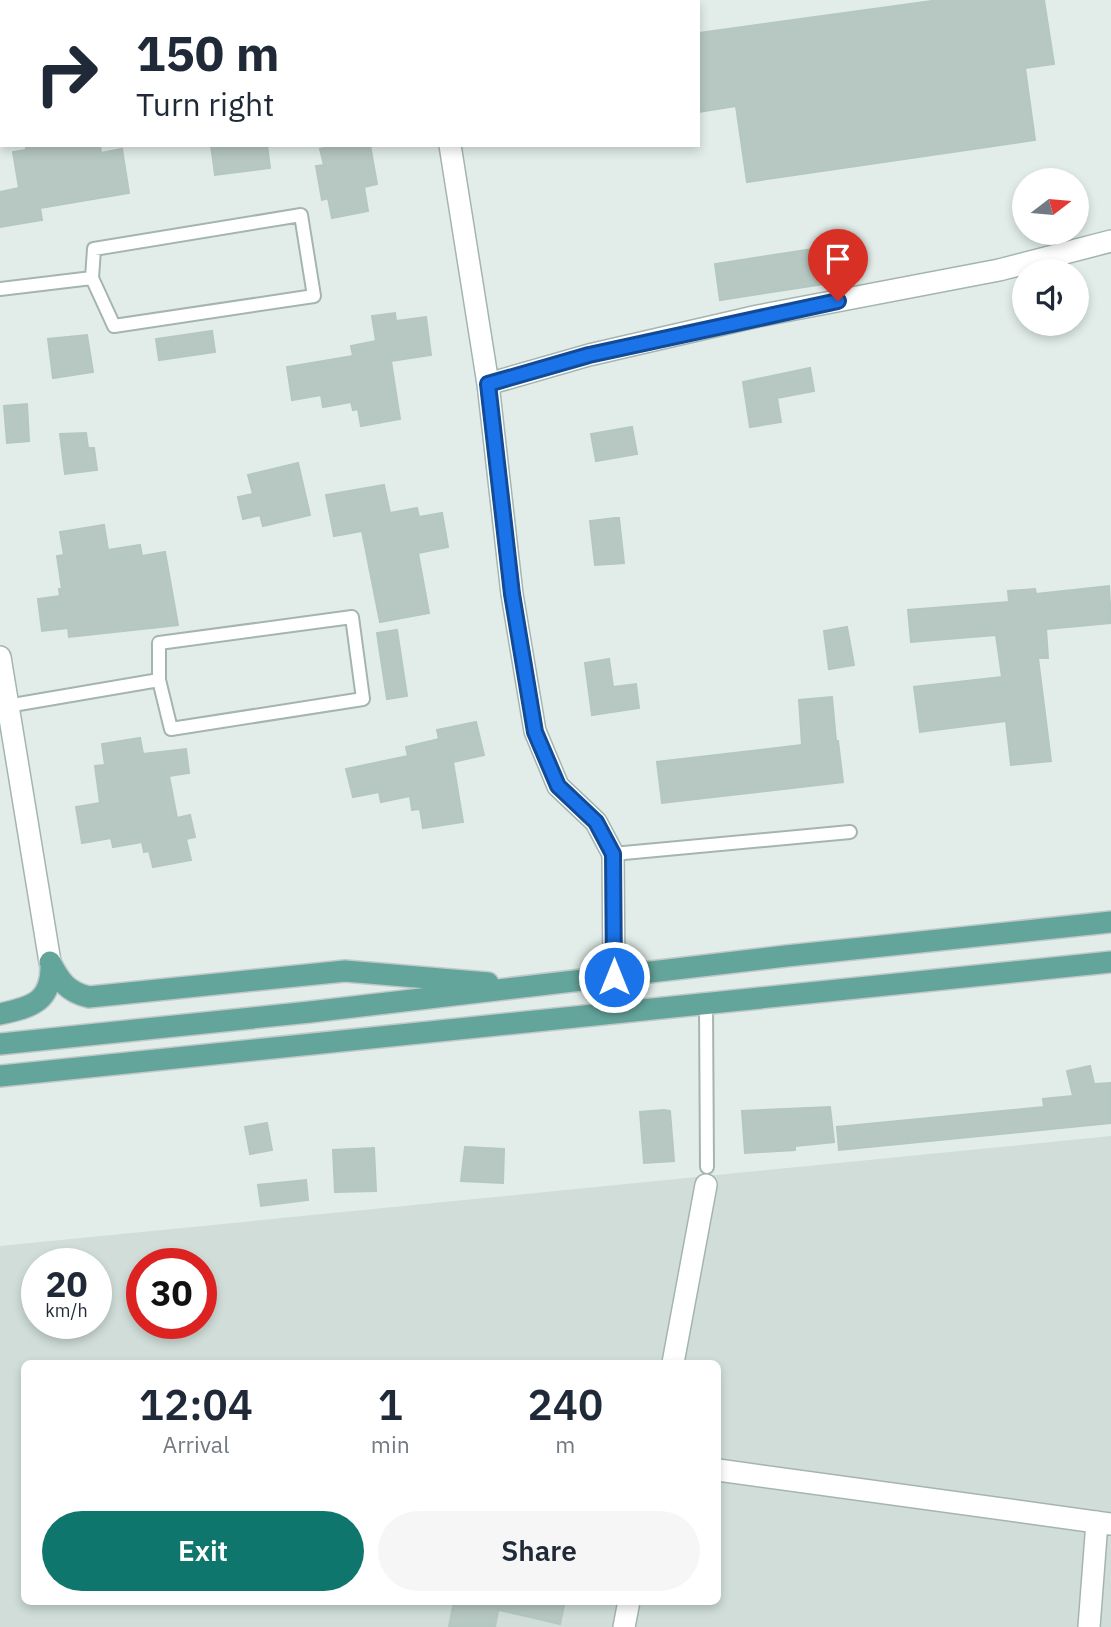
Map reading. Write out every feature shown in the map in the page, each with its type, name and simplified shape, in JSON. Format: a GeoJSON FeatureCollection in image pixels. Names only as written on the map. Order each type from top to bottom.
{"type":"FeatureCollection","features":[{"type":"Feature","properties":{"kind":"main road"},"geometry":{"type":"LineString","coordinates":[[0,1044],[1111,922]]}},
{"type":"Feature","properties":{"kind":"main road"},"geometry":{"type":"LineString","coordinates":[[0,1076],[1111,961]]}},
{"type":"Feature","properties":{"kind":"main road"},"geometry":{"type":"LineString","coordinates":[[50,962],[61,983],[75,994],[89,997],[345,971],[536,987]]}},
{"type":"Feature","properties":{"kind":"main road"},"geometry":{"type":"LineString","coordinates":[[0,1014],[29,1007],[44,997],[51,982],[50,962]]}},
{"type":"Feature","properties":{"kind":"street"},"geometry":{"type":"LineString","coordinates":[[450,147],[488,384],[512,594],[535,732],[558,786],[596,822],[613,854],[614,977]]}},
{"type":"Feature","properties":{"kind":"street"},"geometry":{"type":"LineString","coordinates":[[488,384],[602,352],[758,316],[999,270],[1111,241]]}},
{"type":"Feature","properties":{"kind":"street"},"geometry":{"type":"LineString","coordinates":[[0,657],[50,962]]}},
{"type":"Feature","properties":{"kind":"street"},"geometry":{"type":"LineString","coordinates":[[674,1360],[706,1176]]}},
{"type":"Feature","properties":{"kind":"street"},"geometry":{"type":"LineString","coordinates":[[721,1470],[1104,1523],[1089,1627]]}},
{"type":"Feature","properties":{"kind":"street"},"geometry":{"type":"LineString","coordinates":[[624,1627],[628,1605]]}},
{"type":"Feature","properties":{"kind":"lane"},"geometry":{"type":"LineString","coordinates":[[301,215],[314,296],[114,326],[92,278],[94,249],[301,215]]}},
{"type":"Feature","properties":{"kind":"lane"},"geometry":{"type":"LineString","coordinates":[[0,289],[92,278]]}},
{"type":"Feature","properties":{"kind":"lane"},"geometry":{"type":"LineString","coordinates":[[352,617],[363,699],[171,729],[159,680],[159,643],[352,617]]}},
{"type":"Feature","properties":{"kind":"lane"},"geometry":{"type":"LineString","coordinates":[[4,694],[159,680]]}},
{"type":"Feature","properties":{"kind":"lane"},"geometry":{"type":"LineString","coordinates":[[613,854],[850,832]]}},
{"type":"Feature","properties":{"kind":"lane"},"geometry":{"type":"LineString","coordinates":[[706,1005],[706,1176]]}},
{"type":"Feature","properties":{"kind":"shaded area"},"geometry":{"type":"Polygon","coordinates":[[[1111,1136],[1111,1627],[0,1627],[0,1246],[1111,1136]]]}},
{"type":"Feature","properties":{"kind":"building"},"geometry":{"type":"Polygon","coordinates":[[[939,0],[1044,0],[1054,64],[1025,68],[1035,140],[747,182],[736,106],[700,112],[700,33],[939,0]]]}},
{"type":"Feature","properties":{"kind":"building"},"geometry":{"type":"Polygon","coordinates":[[[26,147],[100,147],[101,153],[122,149],[129,193],[40,208],[42,220],[0,227],[0,192],[19,188],[13,152],[26,150],[26,147]]]}},
{"type":"Feature","properties":{"kind":"building"},"geometry":{"type":"Polygon","coordinates":[[[211,147],[267,147],[270,168],[215,175],[211,147]]]}},
{"type":"Feature","properties":{"kind":"building"},"geometry":{"type":"Polygon","coordinates":[[[370,147],[377,184],[364,187],[368,211],[332,218],[328,198],[322,200],[316,166],[324,165],[320,149],[370,147]]]}},
{"type":"Feature","properties":{"kind":"building"},"geometry":{"type":"Polygon","coordinates":[[[820,248],[825,284],[720,300],[715,264],[820,248]]]}},
{"type":"Feature","properties":{"kind":"building"},"geometry":{"type":"Polygon","coordinates":[[[395,313],[396,321],[426,317],[431,355],[391,361],[400,419],[361,426],[358,409],[353,410],[351,402],[323,407],[321,395],[292,400],[287,367],[353,356],[351,346],[376,341],[372,316],[395,313]]]}},
{"type":"Feature","properties":{"kind":"building"},"geometry":{"type":"Polygon","coordinates":[[[212,331],[215,352],[159,360],[156,339],[212,331]]]}},
{"type":"Feature","properties":{"kind":"building"},"geometry":{"type":"Polygon","coordinates":[[[87,335],[93,372],[53,378],[48,339],[87,335]]]}},
{"type":"Feature","properties":{"kind":"building"},"geometry":{"type":"Polygon","coordinates":[[[810,368],[814,391],[777,398],[781,422],[750,427],[743,382],[810,368]]]}},
{"type":"Feature","properties":{"kind":"building"},"geometry":{"type":"Polygon","coordinates":[[[27,404],[29,441],[7,443],[4,406],[27,404]]]}},
{"type":"Feature","properties":{"kind":"building"},"geometry":{"type":"Polygon","coordinates":[[[632,427],[637,454],[596,461],[591,434],[632,427]]]}},
{"type":"Feature","properties":{"kind":"building"},"geometry":{"type":"Polygon","coordinates":[[[86,433],[88,448],[94,448],[97,470],[65,474],[60,434],[86,433]]]}},
{"type":"Feature","properties":{"kind":"building"},"geometry":{"type":"Polygon","coordinates":[[[298,463],[310,515],[263,526],[260,515],[243,519],[238,497],[253,494],[248,475],[298,463]]]}},
{"type":"Feature","properties":{"kind":"building"},"geometry":{"type":"Polygon","coordinates":[[[384,485],[390,513],[417,508],[419,517],[442,513],[448,547],[418,553],[429,613],[380,622],[362,531],[334,536],[326,495],[384,485]]]}},
{"type":"Feature","properties":{"kind":"building"},"geometry":{"type":"Polygon","coordinates":[[[619,518],[624,563],[595,565],[590,521],[619,518]]]}},
{"type":"Feature","properties":{"kind":"building"},"geometry":{"type":"Polygon","coordinates":[[[104,525],[108,550],[140,545],[142,556],[165,552],[178,625],[69,637],[68,628],[42,631],[38,599],[60,596],[59,589],[62,589],[57,556],[64,555],[60,532],[104,525]]]}},
{"type":"Feature","properties":{"kind":"building"},"geometry":{"type":"Polygon","coordinates":[[[1109,586],[1111,623],[1046,629],[1048,658],[1038,658],[1051,761],[1011,765],[1006,721],[920,732],[914,687],[1002,677],[996,635],[911,642],[908,610],[1009,602],[1008,591],[1035,589],[1036,594],[1109,586]]]}},
{"type":"Feature","properties":{"kind":"building"},"geometry":{"type":"Polygon","coordinates":[[[847,627],[854,665],[829,669],[824,631],[847,627]]]}},
{"type":"Feature","properties":{"kind":"building"},"geometry":{"type":"Polygon","coordinates":[[[397,630],[407,696],[387,699],[377,633],[397,630]]]}},
{"type":"Feature","properties":{"kind":"building"},"geometry":{"type":"Polygon","coordinates":[[[609,659],[613,687],[636,684],[639,708],[592,715],[585,663],[609,659]]]}},
{"type":"Feature","properties":{"kind":"building"},"geometry":{"type":"Polygon","coordinates":[[[832,697],[843,782],[662,803],[657,762],[802,745],[799,700],[832,697]]]}},
{"type":"Feature","properties":{"kind":"building"},"geometry":{"type":"Polygon","coordinates":[[[476,722],[484,755],[453,762],[463,822],[423,828],[420,809],[412,810],[410,796],[381,802],[379,792],[353,797],[346,769],[408,756],[406,747],[439,739],[437,730],[476,722]]]}},
{"type":"Feature","properties":{"kind":"building"},"geometry":{"type":"Polygon","coordinates":[[[140,738],[143,754],[186,749],[189,773],[169,776],[177,818],[190,815],[195,837],[186,839],[191,860],[153,867],[149,851],[144,852],[142,842],[113,847],[111,838],[82,843],[76,807],[100,803],[95,766],[105,765],[102,744],[140,738]]]}},
{"type":"Feature","properties":{"kind":"building"},"geometry":{"type":"Polygon","coordinates":[[[1090,1066],[1094,1084],[1111,1083],[1111,1123],[839,1150],[837,1127],[1044,1107],[1043,1099],[1073,1096],[1067,1071],[1090,1066]]]}},
{"type":"Feature","properties":{"kind":"building"},"geometry":{"type":"Polygon","coordinates":[[[830,1107],[834,1142],[795,1146],[795,1150],[745,1153],[742,1111],[830,1107]]]}},
{"type":"Feature","properties":{"kind":"building"},"geometry":{"type":"Polygon","coordinates":[[[670,1111],[674,1161],[644,1163],[640,1112],[670,1111]]]}},
{"type":"Feature","properties":{"kind":"building"},"geometry":{"type":"Polygon","coordinates":[[[267,1123],[272,1150],[250,1154],[245,1127],[267,1123]]]}},
{"type":"Feature","properties":{"kind":"building"},"geometry":{"type":"Polygon","coordinates":[[[465,1147],[504,1149],[503,1183],[461,1181],[465,1147]]]}},
{"type":"Feature","properties":{"kind":"building"},"geometry":{"type":"Polygon","coordinates":[[[374,1148],[376,1191],[335,1192],[333,1150],[374,1148]]]}},
{"type":"Feature","properties":{"kind":"building"},"geometry":{"type":"Polygon","coordinates":[[[306,1180],[308,1200],[261,1206],[258,1185],[306,1180]]]}},
{"type":"Feature","properties":{"kind":"building"},"geometry":{"type":"Polygon","coordinates":[[[453,1605],[564,1605],[560,1624],[499,1610],[499,1606],[495,1627],[449,1627],[453,1605]]]}},
{"type":"Feature","properties":{"kind":"route"},"geometry":{"type":"LineString","coordinates":[[614,977],[613,854],[596,822],[558,786],[535,732],[512,594],[488,384],[589,355],[758,316],[838,301]]}}]}
